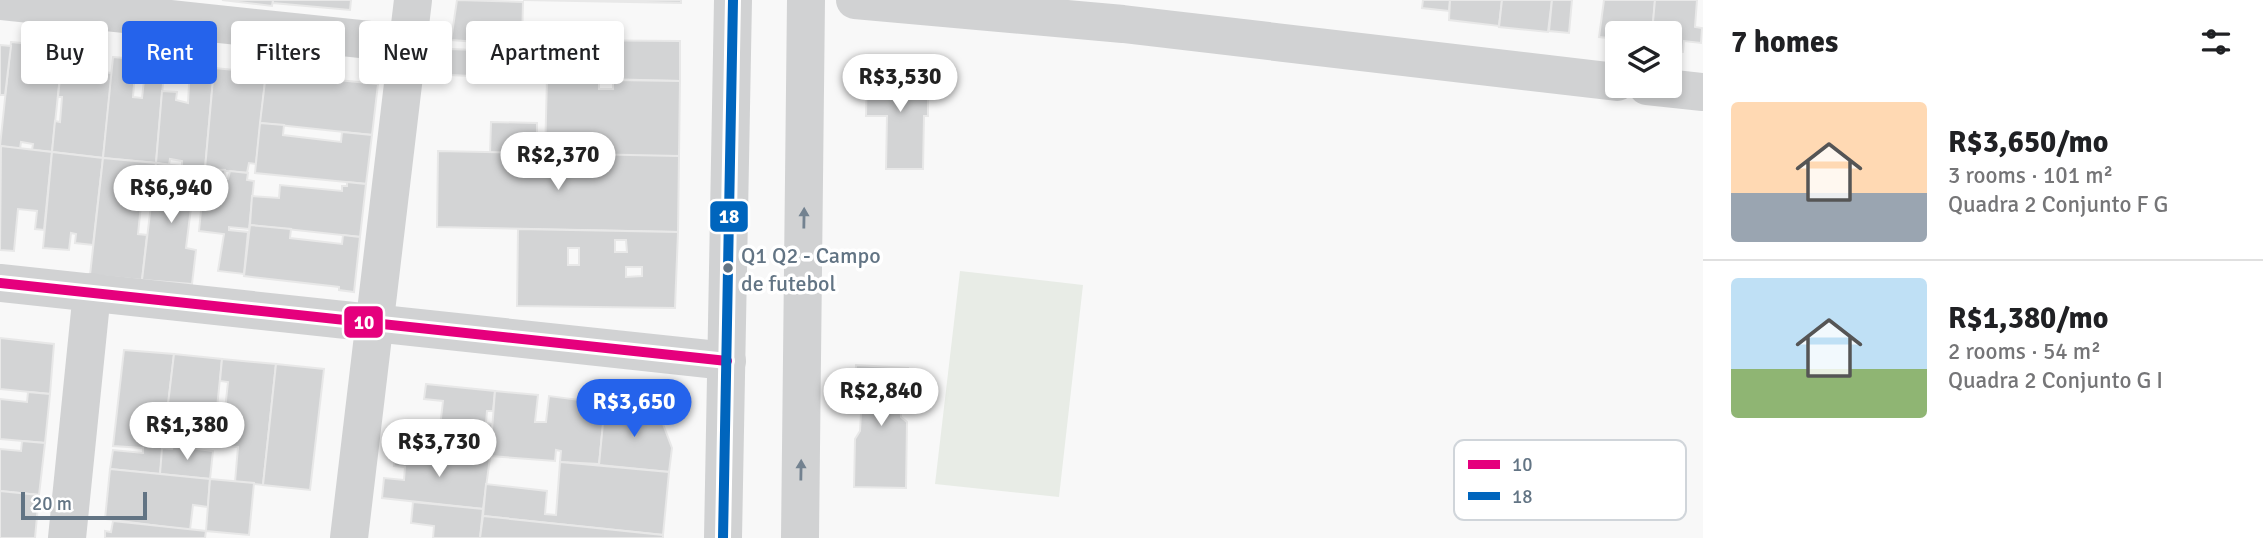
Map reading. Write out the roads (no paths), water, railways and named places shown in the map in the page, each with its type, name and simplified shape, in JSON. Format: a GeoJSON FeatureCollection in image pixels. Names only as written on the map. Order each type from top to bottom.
{"type":"FeatureCollection","features":[{"type":"Feature","properties":{"kind":"street"},"geometry":{"type":"LineString","coordinates":[[411,21],[413,0]]}},
{"type":"Feature","properties":{"kind":"street"},"geometry":{"type":"LineString","coordinates":[[723,538],[733,0]]}},
{"type":"Feature","properties":{"kind":"street"},"geometry":{"type":"LineString","coordinates":[[800,538],[806,0]]}},
{"type":"Feature","properties":{"kind":"street"},"geometry":{"type":"LineString","coordinates":[[855,0],[1125,12],[1605,80]]}},
{"type":"Feature","properties":{"kind":"street"},"geometry":{"type":"LineString","coordinates":[[0,1],[359,39]]}},
{"type":"Feature","properties":{"kind":"street"},"geometry":{"type":"LineString","coordinates":[[349,538],[403,84]]}},
{"type":"Feature","properties":{"kind":"street"},"geometry":{"type":"LineString","coordinates":[[1682,90],[1703,92]]}},
{"type":"Feature","properties":{"kind":"street"},"geometry":{"type":"LineString","coordinates":[[0,283],[727,361]]}},
{"type":"Feature","properties":{"kind":"street"},"geometry":{"type":"LineString","coordinates":[[67,538],[92,292]]}},
{"type":"Feature","properties":{"kind":"place","name":"Q1 Q2 - Campo de futebol"},"geometry":{"type":"Point","coordinates":[728,268]}}]}
